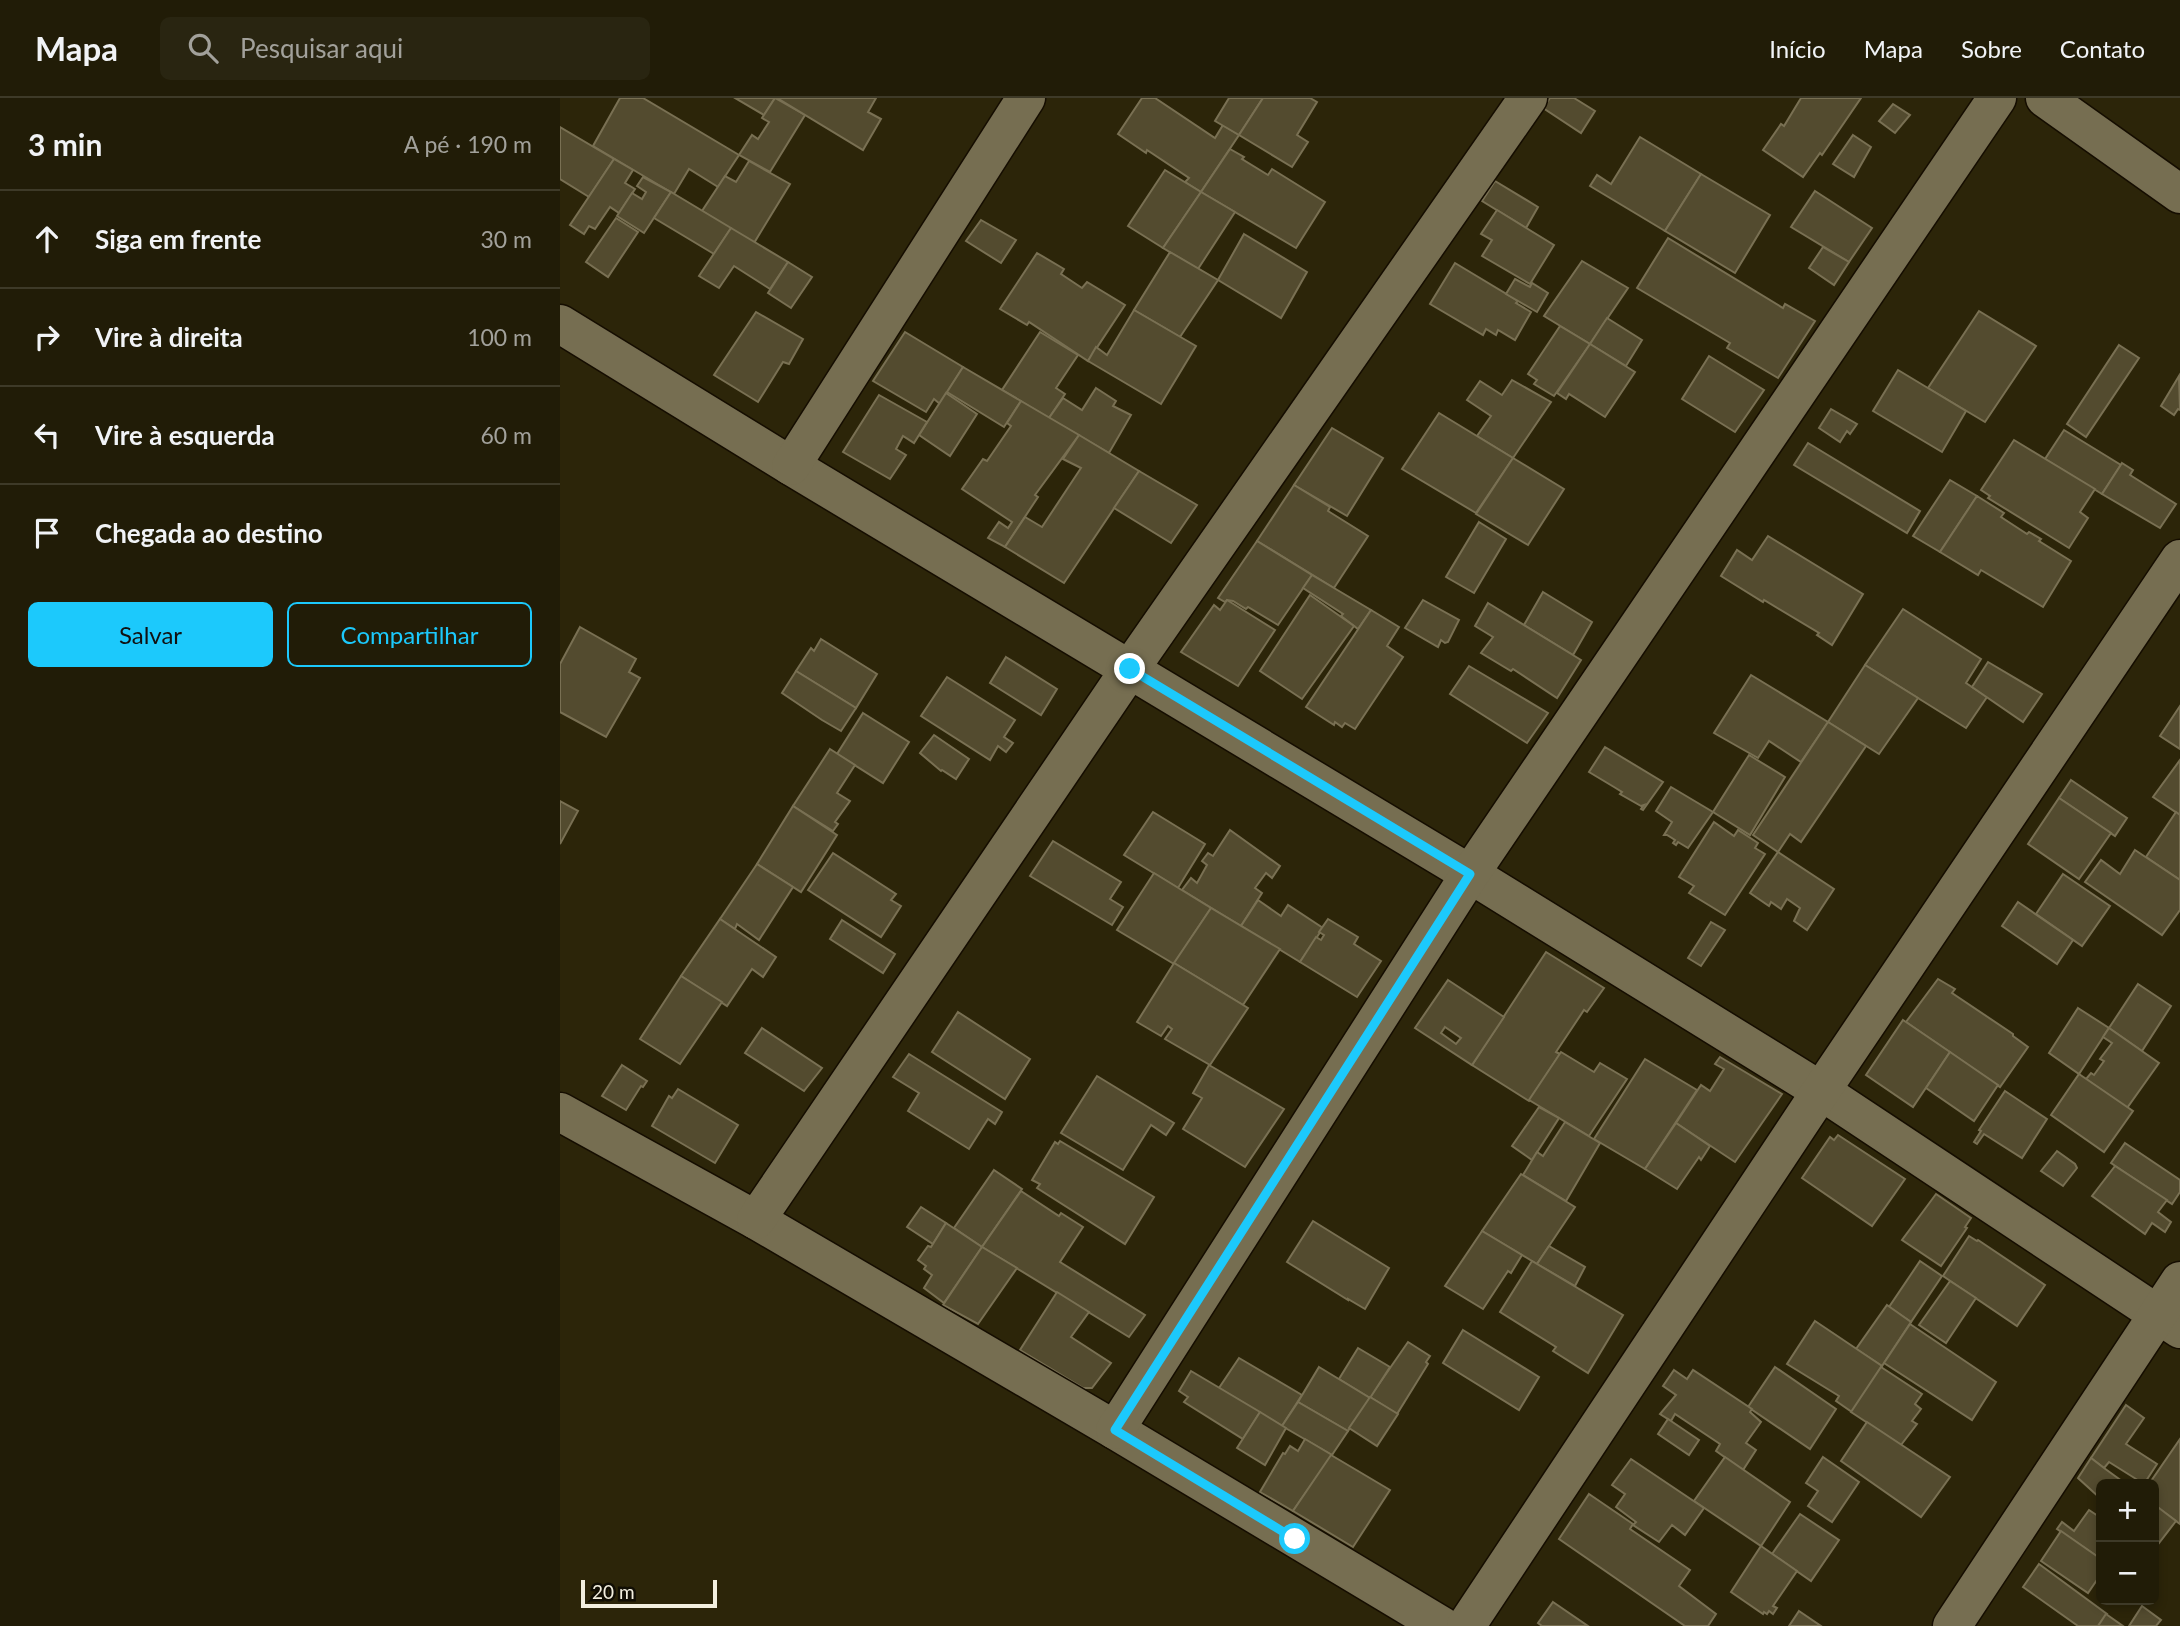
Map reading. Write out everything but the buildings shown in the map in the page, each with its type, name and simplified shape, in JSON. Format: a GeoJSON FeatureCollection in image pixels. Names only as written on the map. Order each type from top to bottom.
{"type":"FeatureCollection","features":[{"type":"Feature","properties":{"kind":"street"},"geometry":{"type":"LineString","coordinates":[[791,466],[1026,98]]}},
{"type":"Feature","properties":{"kind":"street"},"geometry":{"type":"LineString","coordinates":[[755,1220],[1130,669],[1528,98]]}},
{"type":"Feature","properties":{"kind":"street"},"geometry":{"type":"LineString","coordinates":[[1115,1430],[1470,874],[1997,98]]}},
{"type":"Feature","properties":{"kind":"street"},"geometry":{"type":"LineString","coordinates":[[2045,98],[2180,194]]}},
{"type":"Feature","properties":{"kind":"street"},"geometry":{"type":"LineString","coordinates":[[560,324],[1470,874],[1821,1091],[2169,1321]]}},
{"type":"Feature","properties":{"kind":"street"},"geometry":{"type":"LineString","coordinates":[[1466,1626],[1821,1091],[2180,559]]}},
{"type":"Feature","properties":{"kind":"street"},"geometry":{"type":"LineString","coordinates":[[560,1112],[755,1220],[1115,1430],[1442,1626]]}},
{"type":"Feature","properties":{"kind":"street"},"geometry":{"type":"LineString","coordinates":[[1952,1626],[2169,1321],[2180,1281]]}},
{"type":"Feature","properties":{"kind":"route"},"geometry":{"type":"LineString","coordinates":[[1130,669],[1470,874],[1115,1430],[1295,1539]]}}]}
